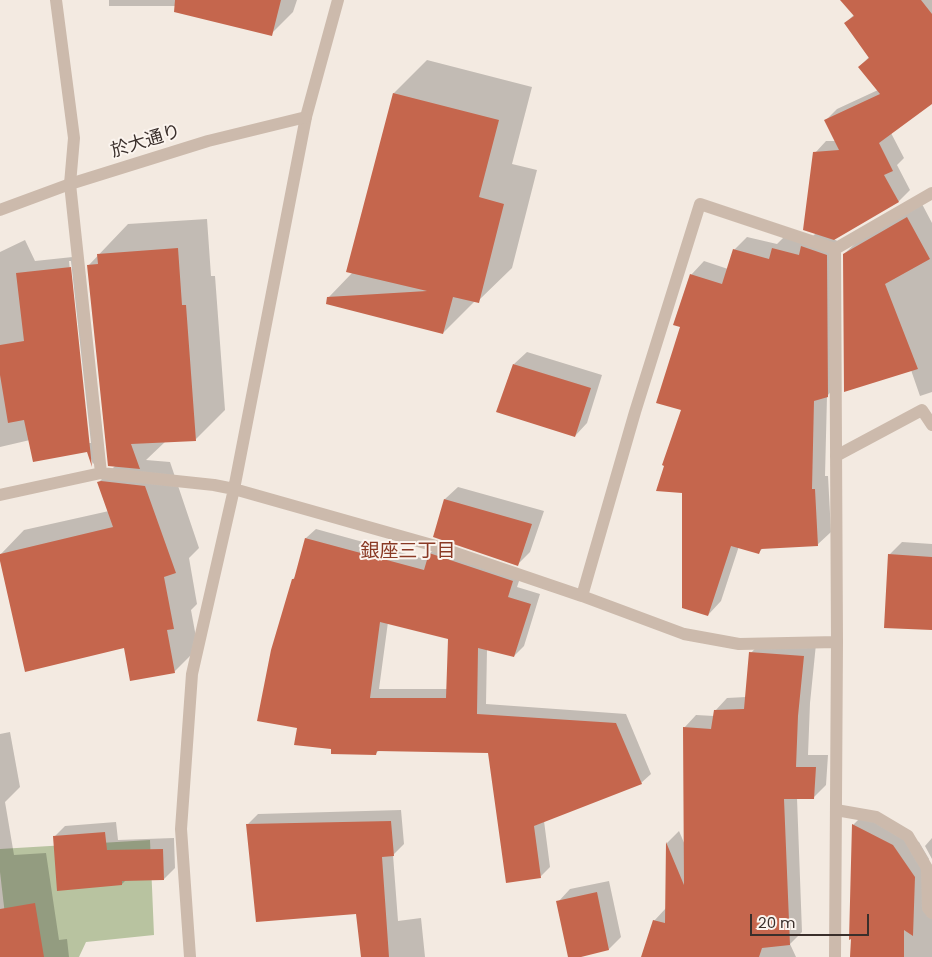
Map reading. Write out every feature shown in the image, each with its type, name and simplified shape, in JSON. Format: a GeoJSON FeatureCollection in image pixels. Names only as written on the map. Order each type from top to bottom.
{"type":"FeatureCollection","features":[{"type":"Feature","properties":{"kind":"street"},"geometry":{"type":"LineString","coordinates":[[56,0],[74,138],[70,184],[101,473]]}},
{"type":"Feature","properties":{"kind":"street"},"geometry":{"type":"LineString","coordinates":[[190,957],[181,829],[192,674],[234,489],[306,117],[338,0]]}},
{"type":"Feature","properties":{"kind":"street","name":"於大通り"},"geometry":{"type":"LineString","coordinates":[[0,210],[70,184],[208,141],[306,117]]}},
{"type":"Feature","properties":{"kind":"street"},"geometry":{"type":"LineString","coordinates":[[582,596],[635,412],[700,204],[835,249],[932,193]]}},
{"type":"Feature","properties":{"kind":"street"},"geometry":{"type":"LineString","coordinates":[[835,249],[837,642],[835,957]]}},
{"type":"Feature","properties":{"kind":"street"},"geometry":{"type":"LineString","coordinates":[[836,456],[922,410],[932,425]]}},
{"type":"Feature","properties":{"kind":"street"},"geometry":{"type":"LineString","coordinates":[[0,495],[101,473],[214,485],[432,545],[582,596],[684,634],[739,644],[837,642]]}},
{"type":"Feature","properties":{"kind":"street"},"geometry":{"type":"LineString","coordinates":[[836,810],[876,817],[908,836],[927,868],[928,908],[932,913]]}},
{"type":"Feature","properties":{"kind":"green space"},"geometry":{"type":"Polygon","coordinates":[[[150,840],[154,935],[86,942],[79,957],[0,957],[0,916],[5,915],[0,872],[0,849],[150,840]]]}},
{"type":"Feature","properties":{"kind":"building"},"geometry":{"type":"Polygon","coordinates":[[[175,0],[281,0],[272,36],[174,12],[175,0]]]}},
{"type":"Feature","properties":{"kind":"building"},"geometry":{"type":"Polygon","coordinates":[[[840,0],[921,0],[932,14],[932,104],[879,143],[893,171],[884,175],[899,202],[834,240],[803,230],[813,152],[839,150],[824,120],[880,94],[858,67],[869,58],[844,23],[854,16],[840,0]]]}},
{"type":"Feature","properties":{"kind":"building"},"geometry":{"type":"Polygon","coordinates":[[[393,93],[499,120],[479,197],[504,204],[479,303],[453,297],[443,334],[326,304],[327,297],[427,291],[346,272],[393,93]]]}},
{"type":"Feature","properties":{"kind":"building"},"geometry":{"type":"Polygon","coordinates":[[[907,217],[930,259],[885,284],[918,369],[844,392],[843,254],[907,217]]]}},
{"type":"Feature","properties":{"kind":"building"},"geometry":{"type":"Polygon","coordinates":[[[801,246],[827,255],[828,397],[814,401],[812,489],[815,489],[818,546],[761,549],[759,554],[731,546],[708,616],[682,608],[682,493],[656,491],[664,466],[662,465],[681,410],[656,403],[680,327],[673,325],[690,274],[722,284],[733,249],[769,259],[772,248],[799,255],[801,246]]]}},
{"type":"Feature","properties":{"kind":"building"},"geometry":{"type":"Polygon","coordinates":[[[178,248],[182,305],[186,305],[196,441],[131,444],[140,469],[108,466],[87,265],[98,264],[97,254],[178,248]]]}},
{"type":"Feature","properties":{"kind":"building"},"geometry":{"type":"Polygon","coordinates":[[[71,267],[92,467],[87,452],[33,462],[24,420],[8,423],[0,375],[0,345],[24,341],[16,273],[71,267]]]}},
{"type":"Feature","properties":{"kind":"building"},"geometry":{"type":"Polygon","coordinates":[[[513,364],[591,388],[575,437],[496,412],[513,364]]]}},
{"type":"Feature","properties":{"kind":"building"},"geometry":{"type":"Polygon","coordinates":[[[97,482],[145,486],[176,573],[164,577],[174,629],[167,630],[175,673],[130,681],[124,648],[25,672],[0,554],[113,527],[97,482]]]}},
{"type":"Feature","properties":{"kind":"building"},"geometry":{"type":"Polygon","coordinates":[[[444,499],[532,524],[518,566],[433,537],[444,499]]]}},
{"type":"Feature","properties":{"kind":"building"},"geometry":{"type":"Polygon","coordinates":[[[305,538],[424,570],[429,553],[513,581],[508,597],[531,604],[514,657],[478,648],[477,714],[616,723],[642,784],[534,826],[541,878],[506,883],[488,753],[377,751],[376,755],[331,754],[331,749],[294,745],[297,728],[257,721],[271,650],[292,579],[294,579],[305,538]],[[380,622],[370,698],[446,698],[448,639],[380,622]]]}},
{"type":"Feature","properties":{"kind":"building"},"geometry":{"type":"Polygon","coordinates":[[[888,554],[932,557],[932,630],[884,628],[888,554]]]}},
{"type":"Feature","properties":{"kind":"building"},"geometry":{"type":"Polygon","coordinates":[[[749,652],[804,656],[798,716],[796,767],[816,767],[814,799],[784,799],[790,945],[762,948],[759,957],[641,957],[653,920],[665,923],[666,842],[684,885],[683,727],[711,729],[714,710],[744,709],[749,652]]]}},
{"type":"Feature","properties":{"kind":"building"},"geometry":{"type":"Polygon","coordinates":[[[391,821],[394,856],[382,857],[389,957],[361,957],[356,914],[256,922],[246,824],[391,821]]]}},
{"type":"Feature","properties":{"kind":"building"},"geometry":{"type":"Polygon","coordinates":[[[852,824],[893,845],[915,877],[913,936],[904,930],[904,957],[850,957],[852,824]]]}},
{"type":"Feature","properties":{"kind":"building"},"geometry":{"type":"Polygon","coordinates":[[[105,832],[107,850],[163,849],[164,880],[122,881],[122,885],[57,891],[53,836],[105,832]]]}},
{"type":"Feature","properties":{"kind":"building"},"geometry":{"type":"Polygon","coordinates":[[[597,892],[609,950],[581,957],[568,957],[556,901],[597,892]]]}},
{"type":"Feature","properties":{"kind":"building"},"geometry":{"type":"Polygon","coordinates":[[[35,903],[44,957],[0,957],[0,909],[35,903]]]}},
{"type":"Feature","properties":{"kind":"district","name":"銀座三丁目"},"geometry":{"type":"Point","coordinates":[408,552]}}]}
